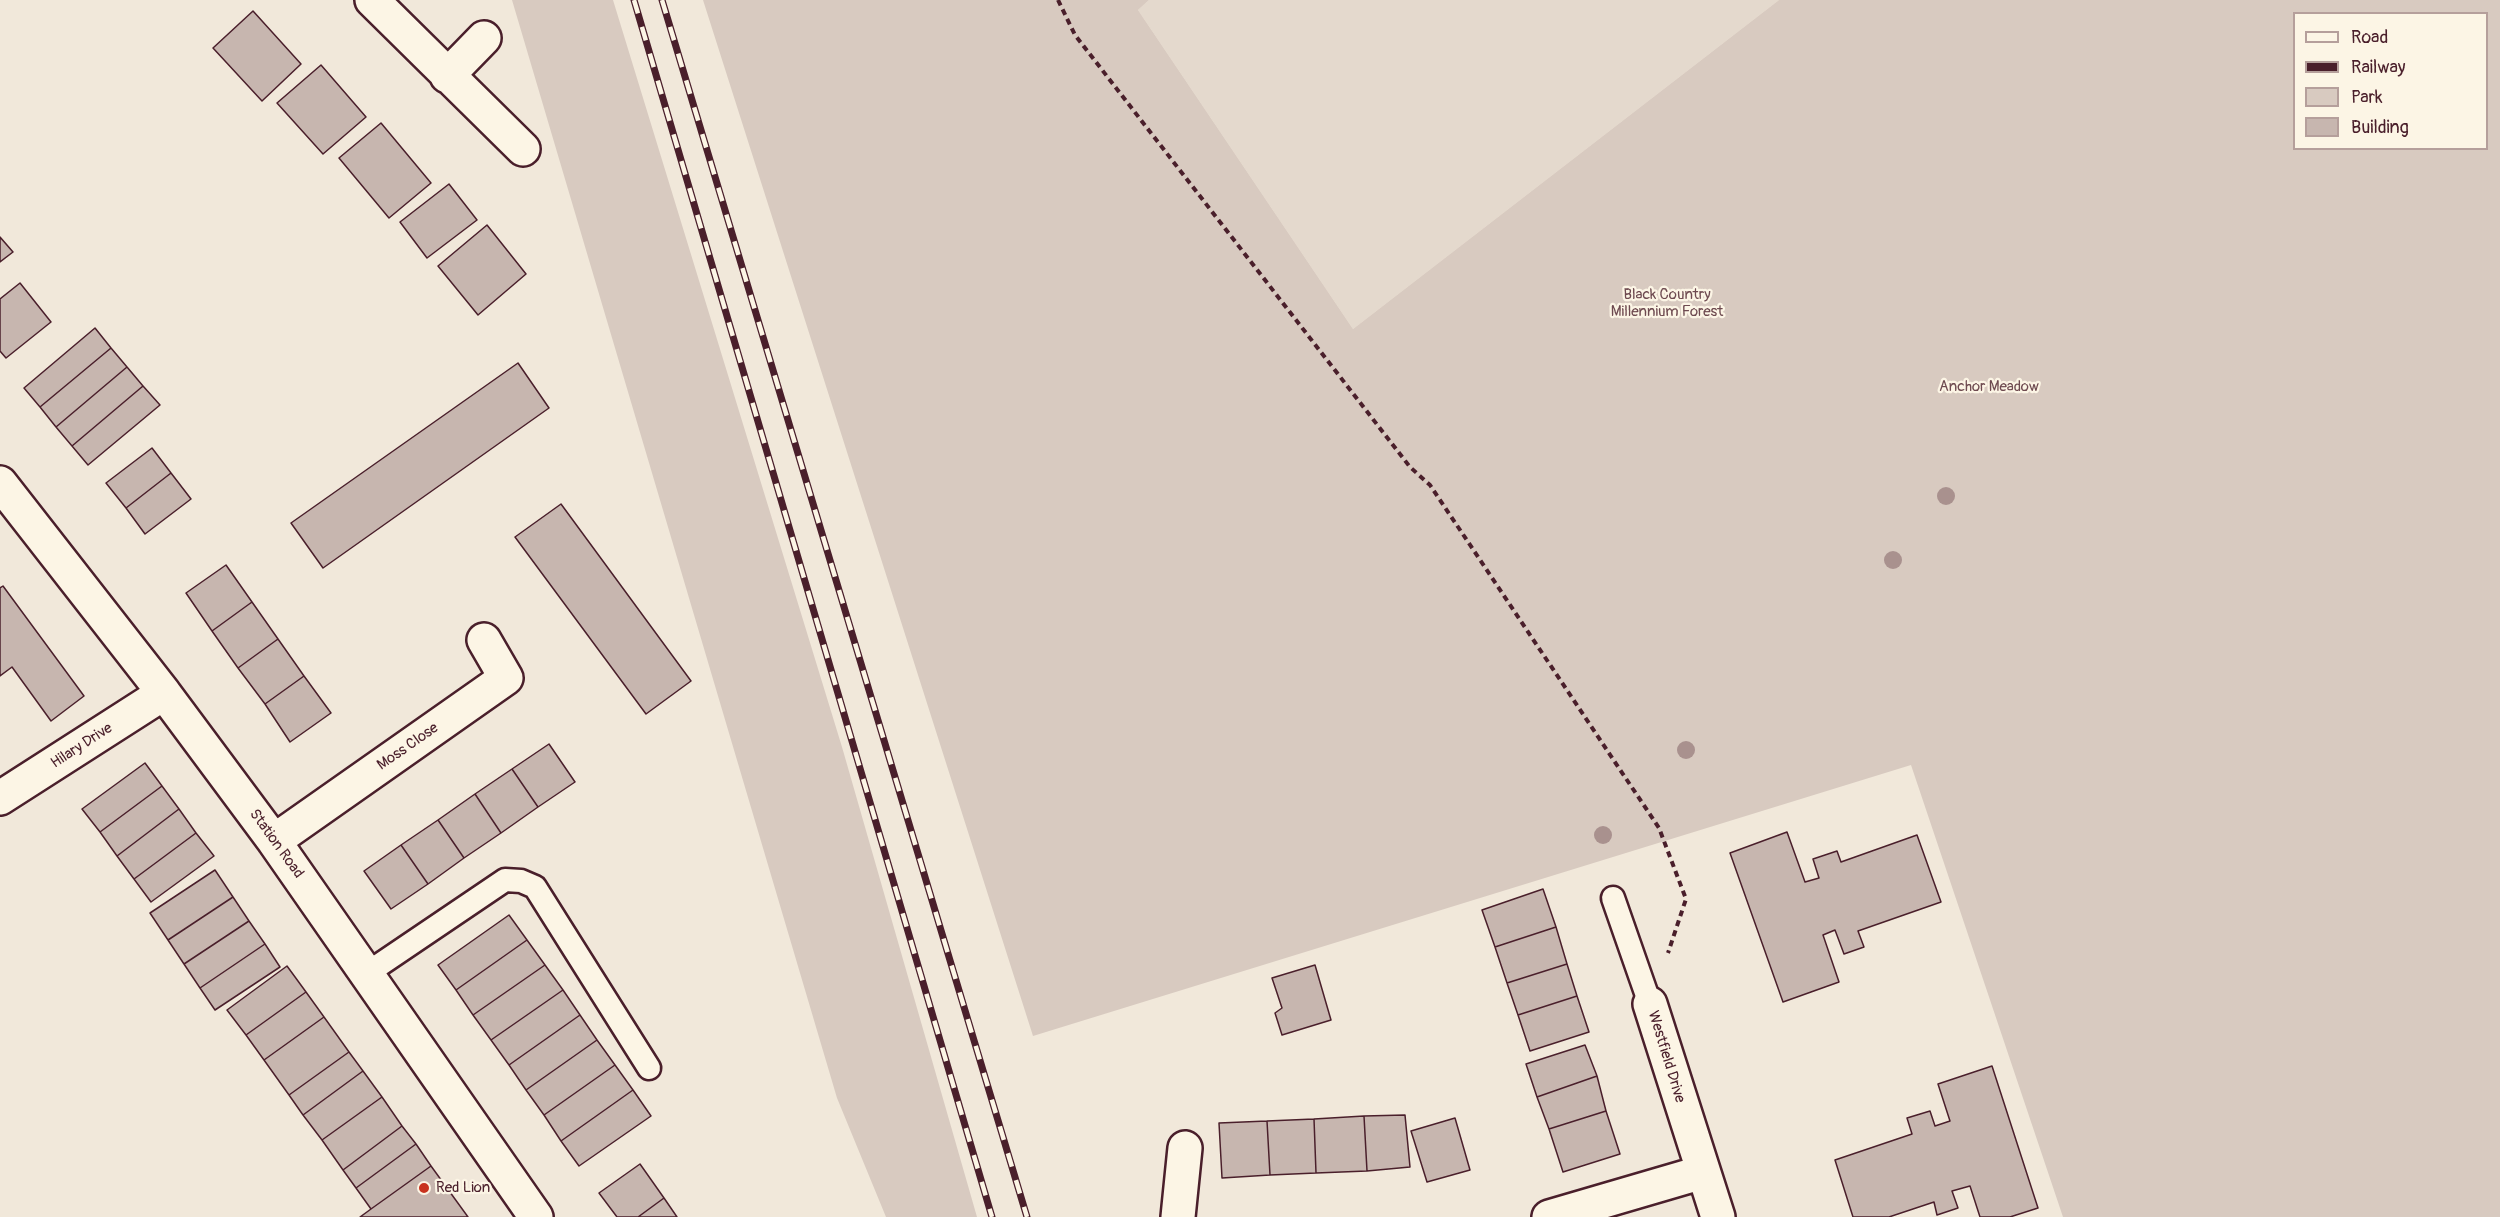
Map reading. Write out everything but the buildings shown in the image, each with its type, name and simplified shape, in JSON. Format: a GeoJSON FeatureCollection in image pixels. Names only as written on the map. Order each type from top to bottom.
{"type":"FeatureCollection","features":[{"type":"Feature","properties":{"kind":"street"},"geometry":{"type":"LineString","coordinates":[[372,0],[523,149]]}},
{"type":"Feature","properties":{"kind":"street"},"geometry":{"type":"LineString","coordinates":[[447,76],[484,38]]}},
{"type":"Feature","properties":{"kind":"street","name":"Station Road"},"geometry":{"type":"LineString","coordinates":[[0,483],[164,693],[274,841],[536,1217]]}},
{"type":"Feature","properties":{"kind":"street","name":"Moss Close"},"geometry":{"type":"LineString","coordinates":[[274,841],[506,678],[484,640]]}},
{"type":"Feature","properties":{"kind":"street","name":"Hilary Drive"},"geometry":{"type":"LineString","coordinates":[[0,798],[164,693]]}},
{"type":"Feature","properties":{"kind":"street","name":"Westfield Drive"},"geometry":{"type":"LineString","coordinates":[[1650,1004],[1718,1217]]}},
{"type":"Feature","properties":{"kind":"street"},"geometry":{"type":"LineString","coordinates":[[1178,1217],[1185,1148]]}},
{"type":"Feature","properties":{"kind":"street"},"geometry":{"type":"LineString","coordinates":[[1549,1217],[1703,1172]]}},
{"type":"Feature","properties":{"kind":"lane"},"geometry":{"type":"LineString","coordinates":[[366,974],[504,880],[520,881],[535,886],[649,1068]]}},
{"type":"Feature","properties":{"kind":"lane","name":"Westfield Drive"},"geometry":{"type":"LineString","coordinates":[[1613,898],[1650,1004]]}},
{"type":"Feature","properties":{"kind":"path"},"geometry":{"type":"LineString","coordinates":[[1058,0],[1074,35],[1410,467],[1430,485],[1659,828],[1686,899],[1650,1004]]}},
{"type":"Feature","properties":{"kind":"shaded area"},"geometry":{"type":"Polygon","coordinates":[[[1149,0],[1779,0],[1353,329],[1138,10],[1149,0]]]}},
{"type":"Feature","properties":{"kind":"green space"},"geometry":{"type":"Polygon","coordinates":[[[512,0],[613,0],[842,747],[977,1217],[886,1217],[837,1098],[512,0]]]}},
{"type":"Feature","properties":{"kind":"green space","name":"Anchor Meadow"},"geometry":{"type":"Polygon","coordinates":[[[703,0],[1149,0],[1138,10],[1353,329],[1779,0],[2500,0],[2500,1217],[2063,1217],[1911,765],[1033,1036],[703,0]]]}},
{"type":"Feature","properties":{"kind":"railway"},"geometry":{"type":"LineString","coordinates":[[634,0],[992,1217]]}},
{"type":"Feature","properties":{"kind":"railway"},"geometry":{"type":"LineString","coordinates":[[662,0],[1027,1217]]}},
{"type":"Feature","properties":{"kind":"place","name":"Red Lion"},"geometry":{"type":"Point","coordinates":[424,1188]}},
{"type":"Feature","properties":{"kind":"park label","name":"Black Country Millennium Forest"},"geometry":{"type":"Point","coordinates":[1667,304]}}]}
